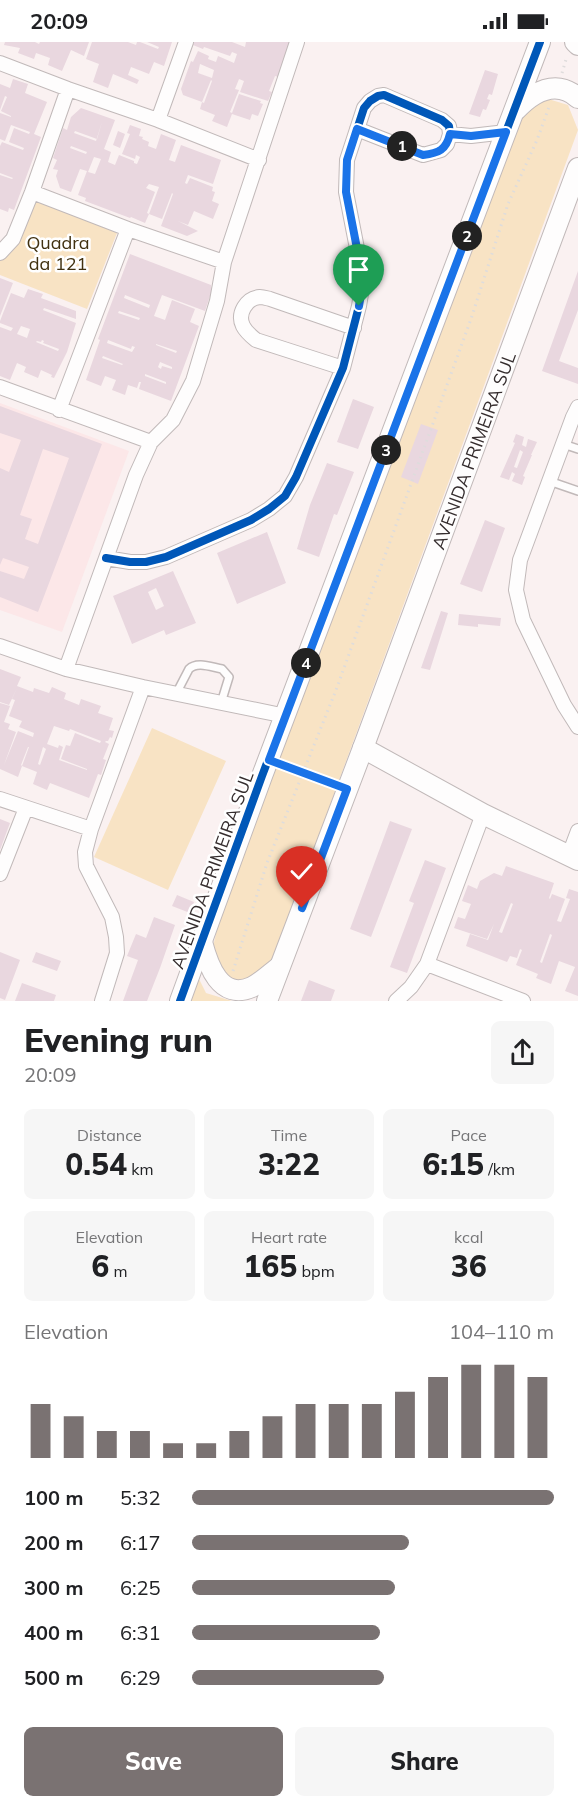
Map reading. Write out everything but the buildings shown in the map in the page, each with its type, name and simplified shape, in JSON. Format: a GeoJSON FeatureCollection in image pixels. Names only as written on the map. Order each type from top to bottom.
{"type":"FeatureCollection","features":[{"type":"Feature","properties":{"kind":"street"},"geometry":{"type":"LineString","coordinates":[[158,120],[186,42]]}},
{"type":"Feature","properties":{"kind":"street"},"geometry":{"type":"LineString","coordinates":[[66,669],[136,475],[151,442],[173,420],[193,381],[218,302],[224,262],[297,42]]}},
{"type":"Feature","properties":{"kind":"street","name":"AVENIDA PRIMEIRA SUL"},"geometry":{"type":"LineString","coordinates":[[180,1001],[540,42]]}},
{"type":"Feature","properties":{"kind":"street"},"geometry":{"type":"LineString","coordinates":[[0,63],[158,120],[259,160]]}},
{"type":"Feature","properties":{"kind":"street"},"geometry":{"type":"LineString","coordinates":[[513,112],[532,94],[556,88],[565,90],[578,98]]}},
{"type":"Feature","properties":{"kind":"street"},"geometry":{"type":"LineString","coordinates":[[0,253],[13,239],[68,89]]}},
{"type":"Feature","properties":{"kind":"street"},"geometry":{"type":"LineString","coordinates":[[106,558],[146,562],[166,557],[251,520],[270,509],[285,496],[296,477],[343,368],[362,288],[361,269],[346,192],[347,160],[357,129],[364,108],[370,100],[384,94],[442,120],[449,126],[450,134],[447,144],[441,150],[423,155],[357,129]]}},
{"type":"Feature","properties":{"kind":"street"},"geometry":{"type":"LineString","coordinates":[[450,134],[471,136],[506,132]]}},
{"type":"Feature","properties":{"kind":"street","name":"AVENIDA PRIMEIRA SUL"},"geometry":{"type":"LineString","coordinates":[[267,1001],[578,168]]}},
{"type":"Feature","properties":{"kind":"street"},"geometry":{"type":"LineString","coordinates":[[32,192],[128,229],[224,262]]}},
{"type":"Feature","properties":{"kind":"street"},"geometry":{"type":"LineString","coordinates":[[59,410],[128,229]]}},
{"type":"Feature","properties":{"kind":"street"},"geometry":{"type":"LineString","coordinates":[[343,368],[256,340],[243,326],[241,318],[243,308],[260,297],[354,327]]}},
{"type":"Feature","properties":{"kind":"street"},"geometry":{"type":"LineString","coordinates":[[0,387],[151,442]]}},
{"type":"Feature","properties":{"kind":"street"},"geometry":{"type":"LineString","coordinates":[[578,407],[520,560],[516,590],[523,620],[564,705],[578,726]]}},
{"type":"Feature","properties":{"kind":"street"},"geometry":{"type":"LineString","coordinates":[[0,646],[66,669],[286,716]]}},
{"type":"Feature","properties":{"kind":"street"},"geometry":{"type":"LineString","coordinates":[[102,1001],[117,953],[116,937],[112,917],[86,866],[85,852],[91,829],[143,687]]}},
{"type":"Feature","properties":{"kind":"street"},"geometry":{"type":"LineString","coordinates":[[363,748],[483,814],[573,857],[578,831]]}},
{"type":"Feature","properties":{"kind":"street"},"geometry":{"type":"LineString","coordinates":[[0,799],[91,829]]}},
{"type":"Feature","properties":{"kind":"street"},"geometry":{"type":"LineString","coordinates":[[0,874],[26,808]]}},
{"type":"Feature","properties":{"kind":"street"},"geometry":{"type":"LineString","coordinates":[[396,1001],[411,987],[427,964],[483,814]]}},
{"type":"Feature","properties":{"kind":"street"},"geometry":{"type":"LineString","coordinates":[[202,942],[208,966],[215,978],[227,988],[239,991],[252,987],[279,967]]}},
{"type":"Feature","properties":{"kind":"street"},"geometry":{"type":"LineString","coordinates":[[427,964],[496,996],[523,1001]]}},
{"type":"Feature","properties":{"kind":"lane"},"geometry":{"type":"LineString","coordinates":[[563,444],[578,449]]}},
{"type":"Feature","properties":{"kind":"lane"},"geometry":{"type":"LineString","coordinates":[[549,481],[578,491]]}},
{"type":"Feature","properties":{"kind":"lane"},"geometry":{"type":"LineString","coordinates":[[176,694],[192,666],[196,664],[222,669],[228,677],[221,703]]}},
{"type":"Feature","properties":{"kind":"path"},"geometry":{"type":"LineString","coordinates":[[227,988],[267,863],[340,679],[471,319],[508,204],[537,140],[574,46]]}},
{"type":"Feature","properties":{"kind":"path"},"geometry":{"type":"LineString","coordinates":[[269,760],[347,789]]}},
{"type":"Feature","properties":{"kind":"shaded area"},"geometry":{"type":"Polygon","coordinates":[[[0,403],[129,451],[62,632],[0,610],[0,403]]]}},
{"type":"Feature","properties":{"kind":"green space"},"geometry":{"type":"Polygon","coordinates":[[[545,98],[568,105],[578,130],[273,960],[244,982],[221,975],[211,955],[223,904],[517,118],[545,98]]]}},
{"type":"Feature","properties":{"kind":"green space","name":"Quadra da 121"},"geometry":{"type":"Polygon","coordinates":[[[26,195],[117,233],[87,309],[0,275],[0,252],[26,195]]]}},
{"type":"Feature","properties":{"kind":"green space"},"geometry":{"type":"Polygon","coordinates":[[[152,728],[226,761],[168,890],[94,857],[152,728]]]}},
{"type":"Feature","properties":{"kind":"green space"},"geometry":{"type":"Polygon","coordinates":[[[197,975],[206,993],[232,1001],[186,1001],[197,975]]]}},
{"type":"Feature","properties":{"kind":"cycle path"},"geometry":{"type":"LineString","coordinates":[[180,1001],[262,776],[540,42]]}},
{"type":"Feature","properties":{"kind":"cycle path"},"geometry":{"type":"LineString","coordinates":[[106,558],[146,562],[166,557],[251,520],[285,496],[296,477],[343,368],[359,306],[362,288],[361,269],[346,192],[347,160],[364,108],[370,101],[384,95],[442,120],[449,126],[450,134],[447,144],[441,150],[423,155],[357,129]]}},
{"type":"Feature","properties":{"kind":"route"},"geometry":{"type":"LineString","coordinates":[[302,908],[347,789],[269,760],[506,132],[471,136],[450,134],[447,144],[441,150],[423,155],[357,129],[347,160],[346,192],[361,269],[362,288],[359,306]]}}]}
